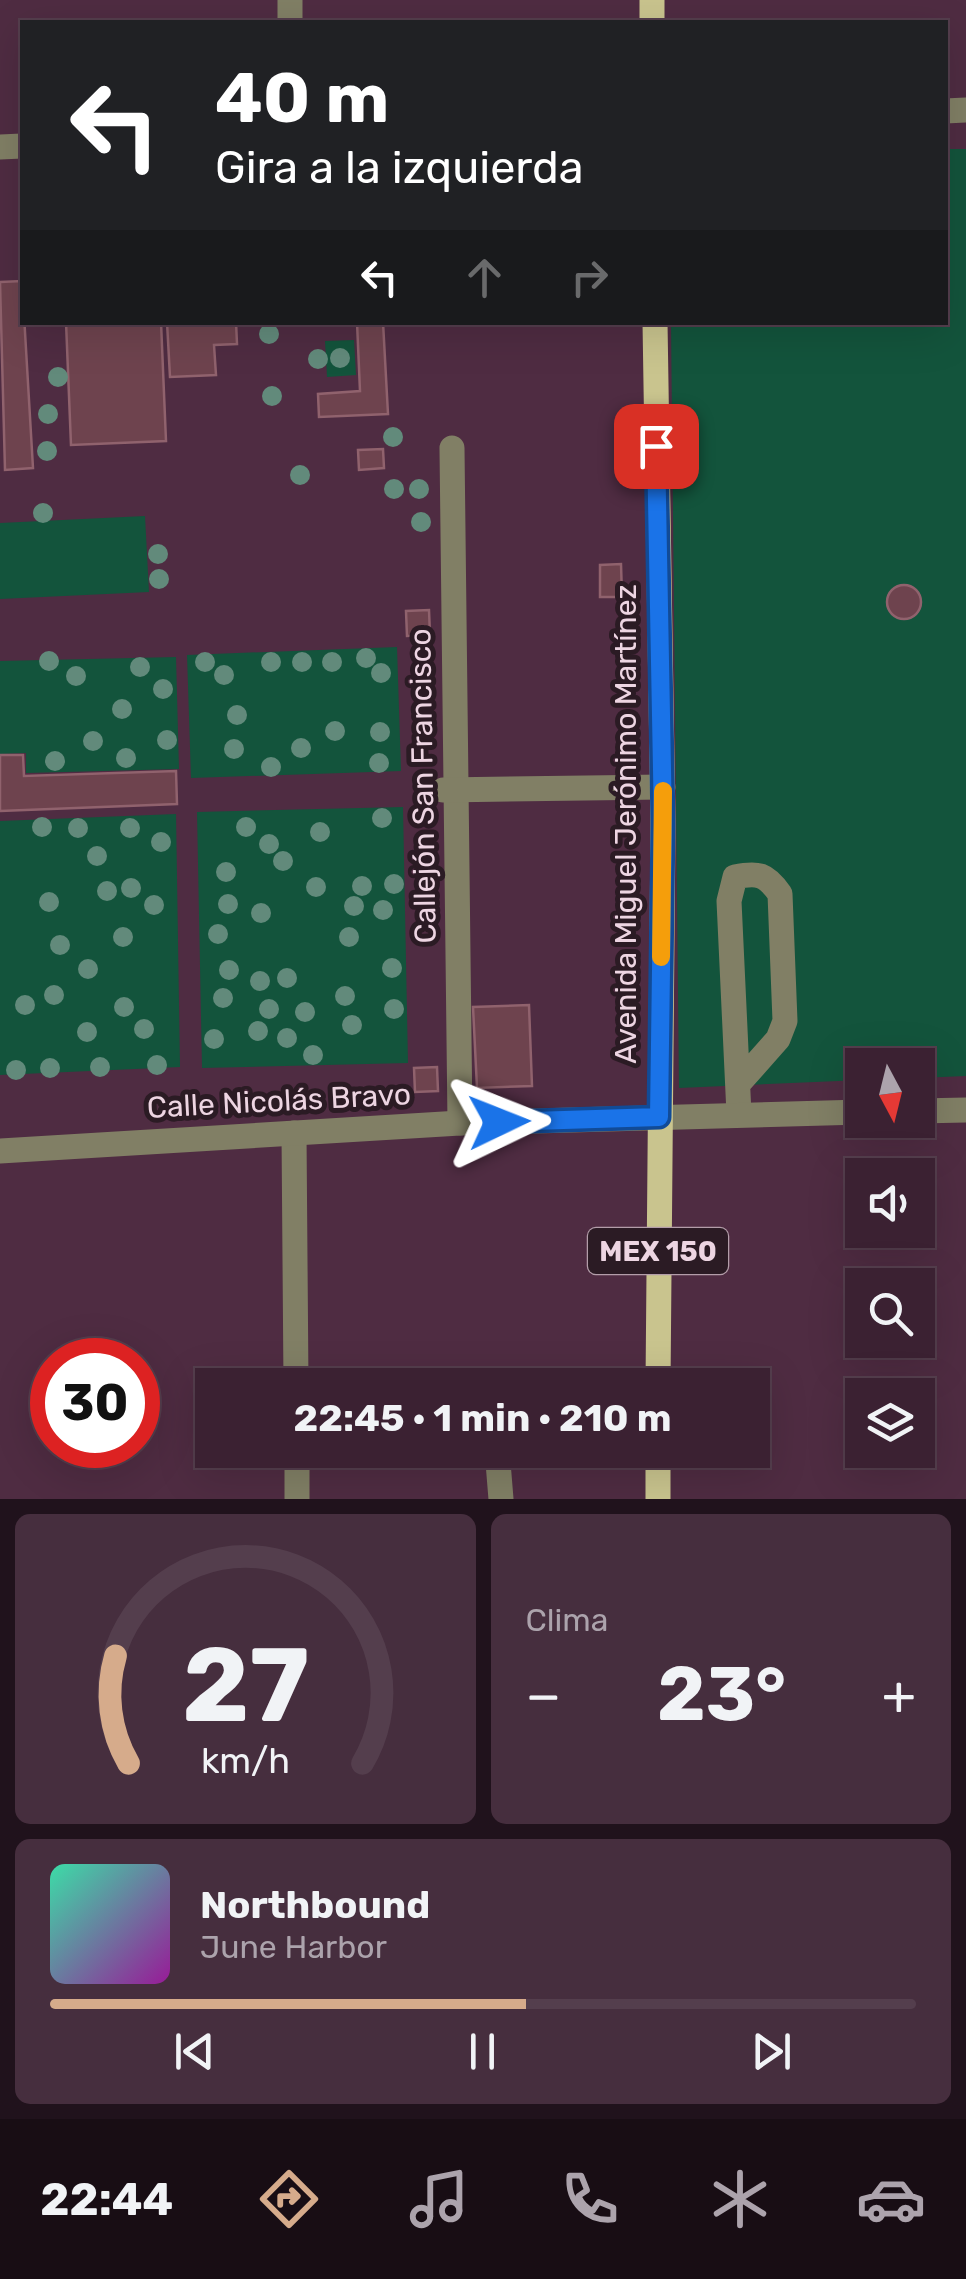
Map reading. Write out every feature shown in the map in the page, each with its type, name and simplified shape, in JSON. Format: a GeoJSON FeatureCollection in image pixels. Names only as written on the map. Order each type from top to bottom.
{"type":"FeatureCollection","features":[{"type":"Feature","properties":{"kind":"main road","name":"Avenida Miguel Jerónimo Martínez"},"geometry":{"type":"LineString","coordinates":[[654,325],[663,787],[658,1368]]}},
{"type":"Feature","properties":{"kind":"main road"},"geometry":{"type":"LineString","coordinates":[[658,1468],[658,1499]]}},
{"type":"Feature","properties":{"kind":"street","name":"Callejón San Francisco"},"geometry":{"type":"LineString","coordinates":[[452,448],[449,790],[460,1124]]}},
{"type":"Feature","properties":{"kind":"street"},"geometry":{"type":"LineString","coordinates":[[449,790],[663,787]]}},
{"type":"Feature","properties":{"kind":"street"},"geometry":{"type":"LineString","coordinates":[[738,1114],[729,900],[735,878],[755,872],[768,878],[780,894],[785,1022],[778,1039],[739,1083]]}},
{"type":"Feature","properties":{"kind":"street"},"geometry":{"type":"LineString","coordinates":[[935,1111],[966,1110]]}},
{"type":"Feature","properties":{"kind":"street","name":"Calle Nicolás Bravo"},"geometry":{"type":"LineString","coordinates":[[0,1151],[460,1124],[845,1112]]}},
{"type":"Feature","properties":{"kind":"street"},"geometry":{"type":"LineString","coordinates":[[294,1133],[296,1368]]}},
{"type":"Feature","properties":{"kind":"street"},"geometry":{"type":"LineString","coordinates":[[297,1468],[297,1499]]}},
{"type":"Feature","properties":{"kind":"street"},"geometry":{"type":"LineString","coordinates":[[498,1468],[501,1499]]}},
{"type":"Feature","properties":{"kind":"green space"},"geometry":{"type":"Polygon","coordinates":[[[948,149],[966,149],[966,1076],[935,1077],[935,1048],[845,1048],[845,1081],[679,1088],[671,325],[948,325],[948,149]]]}},
{"type":"Feature","properties":{"kind":"green space"},"geometry":{"type":"Polygon","coordinates":[[[354,340],[356,375],[327,377],[325,341],[354,340]]]}},
{"type":"Feature","properties":{"kind":"green space"},"geometry":{"type":"Polygon","coordinates":[[[145,516],[149,592],[0,599],[0,523],[145,516]]]}},
{"type":"Feature","properties":{"kind":"green space"},"geometry":{"type":"Polygon","coordinates":[[[397,647],[401,771],[191,778],[187,655],[397,647]]]}},
{"type":"Feature","properties":{"kind":"green space"},"geometry":{"type":"Polygon","coordinates":[[[176,657],[179,769],[26,773],[26,753],[0,754],[0,661],[176,657]]]}},
{"type":"Feature","properties":{"kind":"green space"},"geometry":{"type":"Polygon","coordinates":[[[403,807],[408,1063],[202,1068],[197,812],[403,807]]]}},
{"type":"Feature","properties":{"kind":"green space"},"geometry":{"type":"Polygon","coordinates":[[[176,814],[180,1067],[0,1075],[0,821],[176,814]]]}},
{"type":"Feature","properties":{"kind":"building"},"geometry":{"type":"Polygon","coordinates":[[[20,281],[20,325],[25,325],[33,468],[5,470],[0,282],[20,281]]]}},
{"type":"Feature","properties":{"kind":"building"},"geometry":{"type":"Polygon","coordinates":[[[66,325],[161,325],[166,441],[71,445],[66,325]]]}},
{"type":"Feature","properties":{"kind":"building"},"geometry":{"type":"Polygon","coordinates":[[[167,325],[236,325],[237,344],[214,345],[216,375],[170,377],[167,325]]]}},
{"type":"Feature","properties":{"kind":"building"},"geometry":{"type":"Polygon","coordinates":[[[357,325],[383,325],[388,414],[319,417],[318,394],[360,391],[357,325]]]}},
{"type":"Feature","properties":{"kind":"building"},"geometry":{"type":"Polygon","coordinates":[[[383,449],[384,468],[359,470],[358,450],[383,449]]]}},
{"type":"Feature","properties":{"kind":"building"},"geometry":{"type":"Polygon","coordinates":[[[621,564],[622,597],[600,597],[600,565],[621,564]]]}},
{"type":"Feature","properties":{"kind":"building"},"geometry":{"type":"Polygon","coordinates":[[[904,585],[916,590],[921,602],[916,614],[904,619],[892,614],[887,602],[892,590],[904,585]]]}},
{"type":"Feature","properties":{"kind":"building"},"geometry":{"type":"Polygon","coordinates":[[[429,610],[430,635],[407,636],[406,611],[429,610]]]}},
{"type":"Feature","properties":{"kind":"building"},"geometry":{"type":"Polygon","coordinates":[[[0,755],[23,755],[24,776],[176,771],[177,804],[0,811],[0,755]]]}},
{"type":"Feature","properties":{"kind":"building"},"geometry":{"type":"Polygon","coordinates":[[[529,1005],[532,1086],[477,1088],[473,1007],[529,1005]]]}},
{"type":"Feature","properties":{"kind":"building"},"geometry":{"type":"Polygon","coordinates":[[[437,1067],[438,1091],[415,1092],[414,1068],[437,1067]]]}},
{"type":"Feature","properties":{"kind":"slow traffic"},"geometry":{"type":"LineString","coordinates":[[661,957],[663,791]]}},
{"type":"Feature","properties":{"kind":"route"},"geometry":{"type":"LineString","coordinates":[[499,1122],[659,1117],[663,823],[656,446]]}}]}
